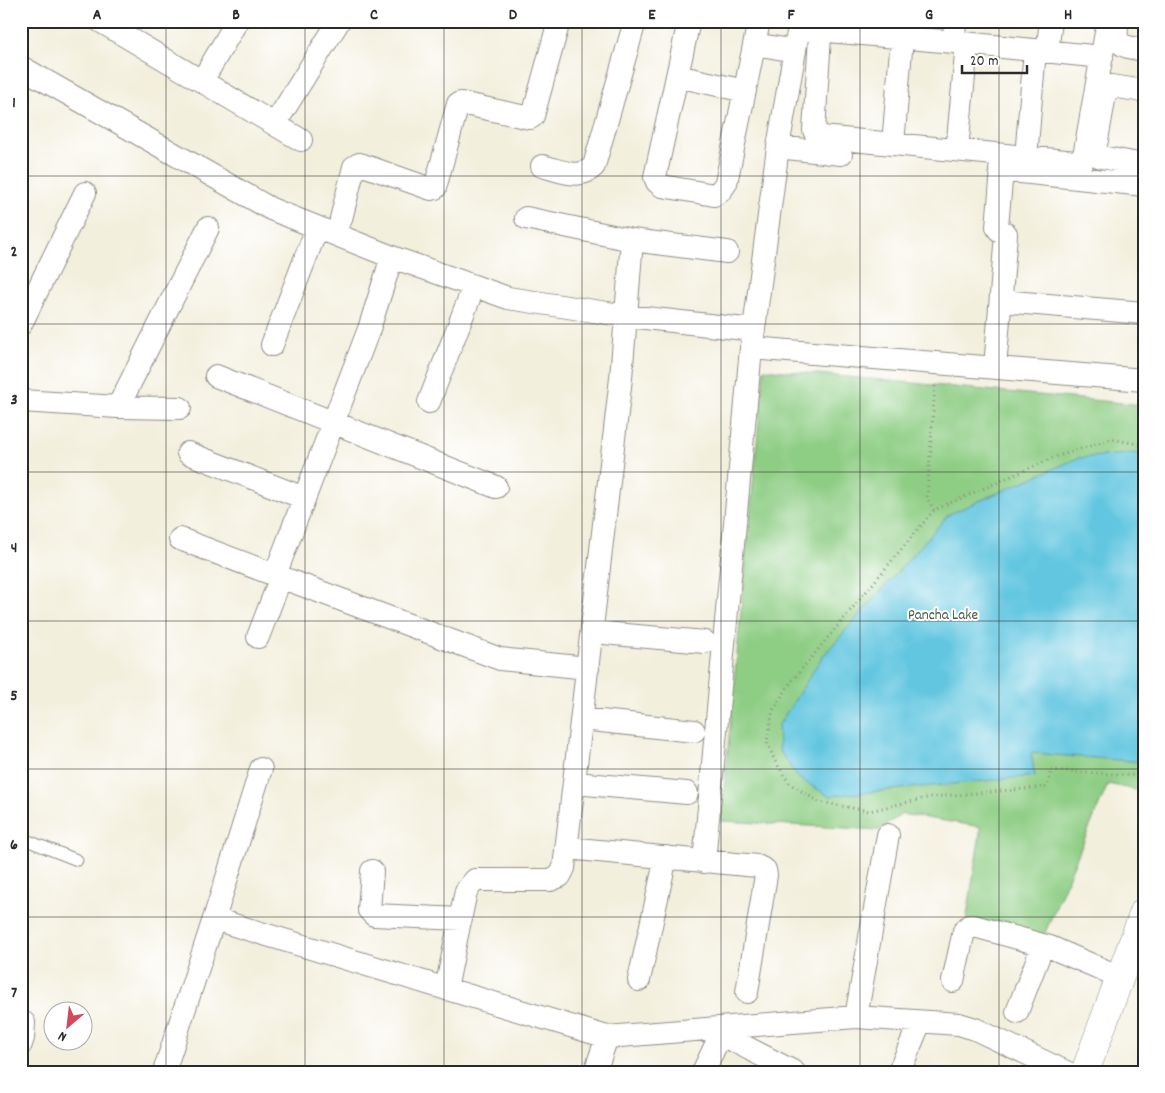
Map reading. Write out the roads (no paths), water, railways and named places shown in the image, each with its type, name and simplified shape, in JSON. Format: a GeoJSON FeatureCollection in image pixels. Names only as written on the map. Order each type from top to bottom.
{"type":"FeatureCollection","features":[{"type":"Feature","properties":{"kind":"street"},"geometry":{"type":"LineString","coordinates":[[100,21],[133,30],[202,81],[301,140]]}},
{"type":"Feature","properties":{"kind":"street"},"geometry":{"type":"LineString","coordinates":[[202,81],[237,21]]}},
{"type":"Feature","properties":{"kind":"street"},"geometry":{"type":"LineString","coordinates":[[275,124],[339,21]]}},
{"type":"Feature","properties":{"kind":"street"},"geometry":{"type":"LineString","coordinates":[[341,220],[356,165],[363,165],[431,189],[435,188],[458,104],[461,102],[530,118],[533,116],[559,21]]}},
{"type":"Feature","properties":{"kind":"street"},"geometry":{"type":"LineString","coordinates":[[542,166],[571,174],[582,174],[590,171],[594,166],[635,21]]}},
{"type":"Feature","properties":{"kind":"street"},"geometry":{"type":"LineString","coordinates":[[689,21],[655,176],[657,182],[662,186],[714,195],[722,190],[726,183],[759,21]]}},
{"type":"Feature","properties":{"kind":"street"},"geometry":{"type":"LineString","coordinates":[[1026,157],[1041,51],[1051,21]]}},
{"type":"Feature","properties":{"kind":"street"},"geometry":{"type":"LineString","coordinates":[[807,31],[814,130],[816,135],[1082,162],[1108,21]]}},
{"type":"Feature","properties":{"kind":"street"},"geometry":{"type":"LineString","coordinates":[[1118,21],[1115,34],[1120,44],[1144,50]]}},
{"type":"Feature","properties":{"kind":"street"},"geometry":{"type":"LineString","coordinates":[[755,44],[807,31],[896,32],[959,36],[1041,51],[1102,57]]}},
{"type":"Feature","properties":{"kind":"street"},"geometry":{"type":"LineString","coordinates":[[704,862],[752,339],[778,147],[807,31]]}},
{"type":"Feature","properties":{"kind":"street"},"geometry":{"type":"LineString","coordinates":[[893,144],[896,32]]}},
{"type":"Feature","properties":{"kind":"street"},"geometry":{"type":"LineString","coordinates":[[957,150],[959,36]]}},
{"type":"Feature","properties":{"kind":"street"},"geometry":{"type":"LineString","coordinates":[[21,67],[271,209],[392,257],[508,298],[627,316],[752,339],[996,368],[1144,380]]}},
{"type":"Feature","properties":{"kind":"street"},"geometry":{"type":"LineString","coordinates":[[677,76],[745,91]]}},
{"type":"Feature","properties":{"kind":"street"},"geometry":{"type":"LineString","coordinates":[[1144,91],[1111,86],[1106,89],[1095,151],[1096,155],[1101,157],[1144,164]]}},
{"type":"Feature","properties":{"kind":"street"},"geometry":{"type":"LineString","coordinates":[[778,147],[1144,185]]}},
{"type":"Feature","properties":{"kind":"street"},"geometry":{"type":"LineString","coordinates":[[996,368],[1006,234],[999,230],[997,226],[1002,170]]}},
{"type":"Feature","properties":{"kind":"street"},"geometry":{"type":"LineString","coordinates":[[21,324],[85,193]]}},
{"type":"Feature","properties":{"kind":"street"},"geometry":{"type":"LineString","coordinates":[[526,218],[632,240],[727,252]]}},
{"type":"Feature","properties":{"kind":"street"},"geometry":{"type":"LineString","coordinates":[[118,407],[208,228]]}},
{"type":"Feature","properties":{"kind":"street"},"geometry":{"type":"LineString","coordinates":[[272,344],[317,228]]}},
{"type":"Feature","properties":{"kind":"street"},"geometry":{"type":"LineString","coordinates":[[446,989],[466,891],[475,880],[550,880],[560,876],[564,868],[627,316],[632,240]]}},
{"type":"Feature","properties":{"kind":"street"},"geometry":{"type":"LineString","coordinates":[[258,637],[304,498],[368,329],[392,257]]}},
{"type":"Feature","properties":{"kind":"street"},"geometry":{"type":"LineString","coordinates":[[428,402],[474,286]]}},
{"type":"Feature","properties":{"kind":"street"},"geometry":{"type":"LineString","coordinates":[[1001,301],[1144,313]]}},
{"type":"Feature","properties":{"kind":"street"},"geometry":{"type":"LineString","coordinates":[[216,376],[496,487]]}},
{"type":"Feature","properties":{"kind":"street"},"geometry":{"type":"LineString","coordinates":[[21,401],[118,407],[180,408]]}},
{"type":"Feature","properties":{"kind":"street"},"geometry":{"type":"LineString","coordinates":[[188,453],[304,498]]}},
{"type":"Feature","properties":{"kind":"street"},"geometry":{"type":"LineString","coordinates":[[180,539],[500,659],[588,668]]}},
{"type":"Feature","properties":{"kind":"street"},"geometry":{"type":"LineString","coordinates":[[592,632],[705,642]]}},
{"type":"Feature","properties":{"kind":"street"},"geometry":{"type":"LineString","coordinates":[[582,719],[694,731]]}},
{"type":"Feature","properties":{"kind":"street"},"geometry":{"type":"LineString","coordinates":[[164,1072],[261,769]]}},
{"type":"Feature","properties":{"kind":"street"},"geometry":{"type":"LineString","coordinates":[[575,783],[687,793]]}},
{"type":"Feature","properties":{"kind":"street"},"geometry":{"type":"LineString","coordinates":[[856,1017],[888,835]]}},
{"type":"Feature","properties":{"kind":"street"},"geometry":{"type":"LineString","coordinates":[[567,848],[757,866],[765,870],[766,875],[747,992]]}},
{"type":"Feature","properties":{"kind":"street"},"geometry":{"type":"LineString","coordinates":[[639,980],[666,858]]}},
{"type":"Feature","properties":{"kind":"street"},"geometry":{"type":"LineString","coordinates":[[372,871],[369,910],[374,915],[461,919]]}},
{"type":"Feature","properties":{"kind":"street"},"geometry":{"type":"LineString","coordinates":[[1085,1072],[1144,912]]}},
{"type":"Feature","properties":{"kind":"street"},"geometry":{"type":"LineString","coordinates":[[214,919],[607,1037],[716,1031],[856,1017],[960,1024],[976,1029],[1066,1072]]}},
{"type":"Feature","properties":{"kind":"street"},"geometry":{"type":"LineString","coordinates":[[953,981],[964,931],[969,926],[1043,945],[1120,976]]}},
{"type":"Feature","properties":{"kind":"street"},"geometry":{"type":"LineString","coordinates":[[1017,1012],[1043,945]]}},
{"type":"Feature","properties":{"kind":"street"},"geometry":{"type":"LineString","coordinates":[[1102,1072],[1144,964]]}},
{"type":"Feature","properties":{"kind":"street"},"geometry":{"type":"LineString","coordinates":[[21,1021],[24,1023],[21,1044]]}},
{"type":"Feature","properties":{"kind":"street"},"geometry":{"type":"LineString","coordinates":[[899,1072],[920,1022]]}},
{"type":"Feature","properties":{"kind":"street"},"geometry":{"type":"LineString","coordinates":[[716,1031],[782,1069]]}},
{"type":"Feature","properties":{"kind":"street"},"geometry":{"type":"LineString","coordinates":[[703,1072],[716,1031]]}},
{"type":"Feature","properties":{"kind":"street"},"geometry":{"type":"LineString","coordinates":[[595,1072],[607,1037]]}},
{"type":"Feature","properties":{"kind":"lane"},"geometry":{"type":"LineString","coordinates":[[21,838],[77,860]]}},
{"type":"Feature","properties":{"kind":"water"},"geometry":{"type":"Polygon","coordinates":[[[1137,453],[1144,461],[1144,762],[1031,753],[1035,776],[829,796],[798,778],[779,750],[778,726],[822,657],[949,514],[1078,458],[1137,453]]]}},
{"type":"Feature","properties":{"kind":"park label","name":"Pancha Lake"},"geometry":{"type":"Point","coordinates":[943,616]}}]}
